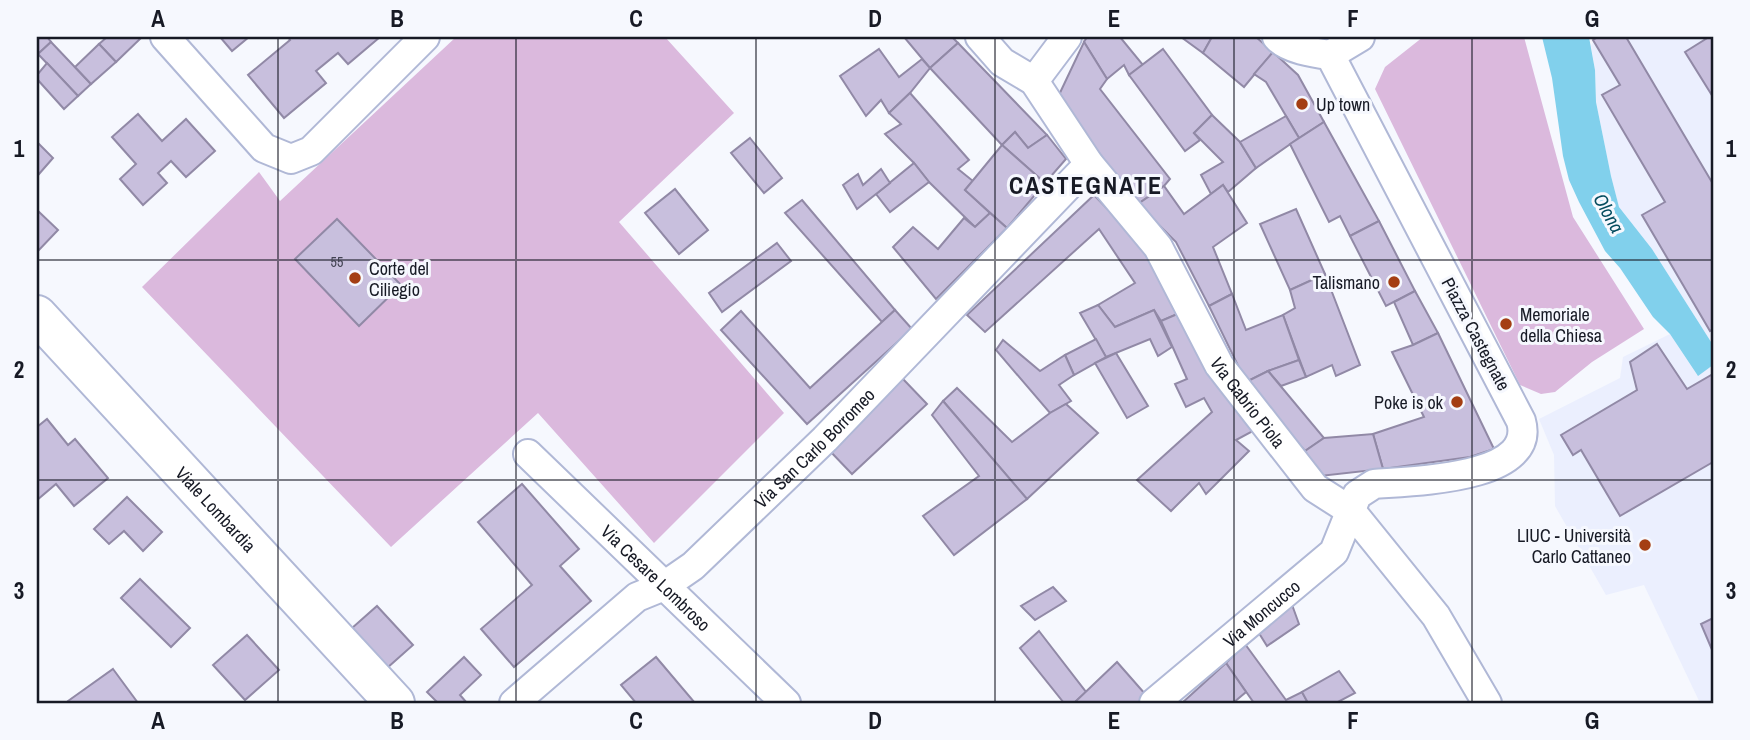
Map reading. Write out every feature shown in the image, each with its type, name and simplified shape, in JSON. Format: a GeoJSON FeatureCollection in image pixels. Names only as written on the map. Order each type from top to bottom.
{"type":"FeatureCollection","features":[{"type":"Feature","properties":{"kind":"street"},"geometry":{"type":"LineString","coordinates":[[165,37],[264,148],[291,159],[311,151],[425,37]]}},
{"type":"Feature","properties":{"kind":"street"},"geometry":{"type":"LineString","coordinates":[[980,37],[1002,61],[1034,81],[1067,37]]}},
{"type":"Feature","properties":{"kind":"street"},"geometry":{"type":"LineString","coordinates":[[1277,37],[1281,42],[1310,52],[1330,55],[1360,37]]}},
{"type":"Feature","properties":{"kind":"street","name":"Piazza Castegnate"},"geometry":{"type":"LineString","coordinates":[[1330,55],[1524,431],[1518,447],[1501,461],[1467,474],[1374,484],[1357,495],[1351,511]]}},
{"type":"Feature","properties":{"kind":"street","name":"Via Gabrio Piola"},"geometry":{"type":"LineString","coordinates":[[1034,81],[1089,164],[1158,247],[1219,365],[1315,488],[1351,511],[1436,616],[1487,703]]}},
{"type":"Feature","properties":{"kind":"street","name":"Via San Carlo Borromeo"},"geometry":{"type":"LineString","coordinates":[[513,703],[637,597],[664,586],[693,566],[825,439],[1089,164]]}},
{"type":"Feature","properties":{"kind":"street","name":"Viale Lombardia"},"geometry":{"type":"LineString","coordinates":[[37,315],[395,703]]}},
{"type":"Feature","properties":{"kind":"street","name":"Via Cesare Lombroso"},"geometry":{"type":"LineString","coordinates":[[528,454],[786,703]]}},
{"type":"Feature","properties":{"kind":"street","name":"Via Moncucco"},"geometry":{"type":"LineString","coordinates":[[1155,703],[1334,552],[1351,511]]}},
{"type":"Feature","properties":{"kind":"shaded area"},"geometry":{"type":"Polygon","coordinates":[[[456,37],[665,37],[734,113],[619,222],[784,413],[654,543],[538,413],[391,547],[142,287],[259,172],[280,201],[456,37]]]}},
{"type":"Feature","properties":{"kind":"shaded area"},"geometry":{"type":"Polygon","coordinates":[[[1423,37],[1524,37],[1573,217],[1644,329],[1592,362],[1555,392],[1541,394],[1520,385],[1375,89],[1385,67],[1423,37]]]}},
{"type":"Feature","properties":{"kind":"shaded area"},"geometry":{"type":"Polygon","coordinates":[[[1596,37],[1713,37],[1713,345],[1652,249],[1619,207],[1596,102],[1591,46],[1596,37]]]}},
{"type":"Feature","properties":{"kind":"shaded area","name":"LIUC - Università Carlo Cattaneo"},"geometry":{"type":"Polygon","coordinates":[[[1670,334],[1697,375],[1713,365],[1713,703],[1700,703],[1644,585],[1606,595],[1555,506],[1554,455],[1539,419],[1620,378],[1623,357],[1670,334]]]}},
{"type":"Feature","properties":{"kind":"water","name":"Olona"},"geometry":{"type":"Polygon","coordinates":[[[1542,37],[1589,37],[1595,70],[1596,102],[1619,207],[1652,249],[1713,345],[1713,365],[1698,376],[1670,334],[1653,317],[1620,268],[1605,251],[1579,202],[1569,180],[1563,156],[1552,78],[1542,37]]]}},
{"type":"Feature","properties":{"kind":"building"},"geometry":{"type":"Polygon","coordinates":[[[37,37],[47,37],[51,42],[38,54],[37,52],[37,37]]]}},
{"type":"Feature","properties":{"kind":"building"},"geometry":{"type":"Polygon","coordinates":[[[107,37],[142,37],[116,62],[99,44],[107,37]]]}},
{"type":"Feature","properties":{"kind":"building"},"geometry":{"type":"Polygon","coordinates":[[[220,37],[249,37],[232,51],[220,37]]]}},
{"type":"Feature","properties":{"kind":"building"},"geometry":{"type":"Polygon","coordinates":[[[288,37],[380,37],[348,64],[338,53],[316,71],[326,83],[284,118],[248,75],[290,40],[288,37]]]}},
{"type":"Feature","properties":{"kind":"building"},"geometry":{"type":"Polygon","coordinates":[[[904,37],[952,37],[958,43],[930,68],[904,37]]]}},
{"type":"Feature","properties":{"kind":"building"},"geometry":{"type":"Polygon","coordinates":[[[1087,37],[1120,37],[1143,65],[1129,75],[1124,65],[1107,79],[1084,42],[1087,37]]]}},
{"type":"Feature","properties":{"kind":"building"},"geometry":{"type":"Polygon","coordinates":[[[1181,37],[1212,37],[1203,53],[1181,37]]]}},
{"type":"Feature","properties":{"kind":"building"},"geometry":{"type":"Polygon","coordinates":[[[1212,37],[1256,37],[1273,52],[1244,87],[1203,53],[1212,37]]]}},
{"type":"Feature","properties":{"kind":"building"},"geometry":{"type":"Polygon","coordinates":[[[1598,37],[1626,37],[1713,184],[1713,329],[1710,331],[1642,215],[1665,202],[1602,95],[1620,85],[1593,40],[1598,37]]]}},
{"type":"Feature","properties":{"kind":"building"},"geometry":{"type":"Polygon","coordinates":[[[1713,37],[1713,97],[1685,52],[1713,37]]]}},
{"type":"Feature","properties":{"kind":"building"},"geometry":{"type":"Polygon","coordinates":[[[51,42],[91,84],[78,96],[38,54],[51,42]]]}},
{"type":"Feature","properties":{"kind":"building"},"geometry":{"type":"Polygon","coordinates":[[[1084,42],[1107,79],[1100,89],[1170,179],[1138,204],[1102,161],[1058,97],[1084,42]]]}},
{"type":"Feature","properties":{"kind":"building"},"geometry":{"type":"Polygon","coordinates":[[[958,43],[1047,135],[1028,148],[1015,132],[1002,145],[930,68],[958,43]]]}},
{"type":"Feature","properties":{"kind":"building"},"geometry":{"type":"Polygon","coordinates":[[[99,44],[116,62],[91,84],[75,67],[99,44]]]}},
{"type":"Feature","properties":{"kind":"building"},"geometry":{"type":"Polygon","coordinates":[[[879,49],[899,77],[922,59],[930,68],[889,113],[881,100],[866,116],[840,76],[879,49]]]}},
{"type":"Feature","properties":{"kind":"building"},"geometry":{"type":"Polygon","coordinates":[[[1163,49],[1212,115],[1194,133],[1200,140],[1185,151],[1129,75],[1163,49]]]}},
{"type":"Feature","properties":{"kind":"building"},"geometry":{"type":"Polygon","coordinates":[[[1273,52],[1298,75],[1324,122],[1299,138],[1266,82],[1254,74],[1273,52]]]}},
{"type":"Feature","properties":{"kind":"building"},"geometry":{"type":"Polygon","coordinates":[[[47,63],[78,96],[64,109],[37,79],[37,75],[47,63]]]}},
{"type":"Feature","properties":{"kind":"building"},"geometry":{"type":"Polygon","coordinates":[[[910,93],[969,160],[958,169],[973,181],[965,190],[990,213],[975,227],[885,134],[901,124],[889,113],[910,93]]]}},
{"type":"Feature","properties":{"kind":"building"},"geometry":{"type":"Polygon","coordinates":[[[138,114],[162,141],[186,119],[215,151],[186,177],[171,161],[158,173],[167,183],[143,205],[120,179],[136,164],[112,137],[138,114]]]}},
{"type":"Feature","properties":{"kind":"building"},"geometry":{"type":"Polygon","coordinates":[[[1212,115],[1240,142],[1256,168],[1228,192],[1223,185],[1211,194],[1201,175],[1223,162],[1194,133],[1212,115]]]}},
{"type":"Feature","properties":{"kind":"building"},"geometry":{"type":"Polygon","coordinates":[[[1286,116],[1299,138],[1256,168],[1240,142],[1286,116]]]}},
{"type":"Feature","properties":{"kind":"building"},"geometry":{"type":"Polygon","coordinates":[[[1324,122],[1379,221],[1350,236],[1340,216],[1329,222],[1290,144],[1324,122]]]}},
{"type":"Feature","properties":{"kind":"building"},"geometry":{"type":"Polygon","coordinates":[[[1015,132],[1028,148],[1047,135],[1066,159],[1045,183],[1002,145],[1015,132]]]}},
{"type":"Feature","properties":{"kind":"building"},"geometry":{"type":"Polygon","coordinates":[[[750,138],[782,178],[764,193],[731,153],[750,138]]]}},
{"type":"Feature","properties":{"kind":"building"},"geometry":{"type":"Polygon","coordinates":[[[37,142],[53,158],[39,174],[37,171],[37,142]]]}},
{"type":"Feature","properties":{"kind":"building"},"geometry":{"type":"Polygon","coordinates":[[[1002,145],[1045,183],[1007,228],[965,190],[1002,145]]]}},
{"type":"Feature","properties":{"kind":"building"},"geometry":{"type":"Polygon","coordinates":[[[914,163],[929,182],[890,212],[876,194],[914,163]]]}},
{"type":"Feature","properties":{"kind":"building"},"geometry":{"type":"Polygon","coordinates":[[[881,169],[890,183],[857,209],[843,185],[858,174],[863,185],[881,169]]]}},
{"type":"Feature","properties":{"kind":"building"},"geometry":{"type":"Polygon","coordinates":[[[1223,185],[1247,223],[1213,247],[1232,294],[1209,306],[1176,242],[1138,204],[1164,186],[1184,214],[1223,185]]]}},
{"type":"Feature","properties":{"kind":"building"},"geometry":{"type":"Polygon","coordinates":[[[675,189],[708,230],[679,254],[645,213],[675,189]]]}},
{"type":"Feature","properties":{"kind":"building"},"geometry":{"type":"Polygon","coordinates":[[[1094,195],[1153,256],[1182,312],[1161,321],[1154,310],[1115,327],[1098,305],[1135,283],[1099,229],[985,332],[967,315],[1094,195]]]}},
{"type":"Feature","properties":{"kind":"building"},"geometry":{"type":"Polygon","coordinates":[[[802,200],[895,310],[882,322],[785,213],[802,200]]]}},
{"type":"Feature","properties":{"kind":"building"},"geometry":{"type":"Polygon","coordinates":[[[1296,209],[1325,274],[1290,290],[1260,224],[1296,209]]]}},
{"type":"Feature","properties":{"kind":"building"},"geometry":{"type":"Polygon","coordinates":[[[37,210],[58,230],[37,252],[37,210]]]}},
{"type":"Feature","properties":{"kind":"building"},"geometry":{"type":"Polygon","coordinates":[[[990,213],[1007,228],[936,299],[893,247],[913,227],[938,249],[964,218],[975,227],[990,213]]]}},
{"type":"Feature","properties":{"kind":"building"},"geometry":{"type":"Polygon","coordinates":[[[337,219],[401,285],[359,326],[295,259],[337,219]]]}},
{"type":"Feature","properties":{"kind":"building"},"geometry":{"type":"Polygon","coordinates":[[[1379,221],[1415,291],[1386,306],[1350,236],[1379,221]]]}},
{"type":"Feature","properties":{"kind":"building"},"geometry":{"type":"Polygon","coordinates":[[[777,243],[791,261],[722,312],[709,293],[777,243]]]}},
{"type":"Feature","properties":{"kind":"building"},"geometry":{"type":"Polygon","coordinates":[[[1325,274],[1360,365],[1336,376],[1332,365],[1306,377],[1283,315],[1295,308],[1290,290],[1325,274]]]}},
{"type":"Feature","properties":{"kind":"building"},"geometry":{"type":"Polygon","coordinates":[[[1415,291],[1438,333],[1413,345],[1394,302],[1415,291]]]}},
{"type":"Feature","properties":{"kind":"building"},"geometry":{"type":"Polygon","coordinates":[[[1232,294],[1246,330],[1283,315],[1299,360],[1246,382],[1209,306],[1232,294]]]}},
{"type":"Feature","properties":{"kind":"building"},"geometry":{"type":"Polygon","coordinates":[[[1098,305],[1115,327],[1154,310],[1172,347],[1158,356],[1150,339],[1106,357],[1080,313],[1098,305]]]}},
{"type":"Feature","properties":{"kind":"building"},"geometry":{"type":"Polygon","coordinates":[[[895,310],[912,329],[807,424],[721,330],[741,311],[810,388],[895,310]]]}},
{"type":"Feature","properties":{"kind":"building"},"geometry":{"type":"Polygon","coordinates":[[[1182,312],[1203,361],[1253,431],[1236,440],[1249,451],[1206,494],[1199,483],[1171,511],[1137,480],[1212,412],[1204,398],[1186,407],[1175,384],[1187,379],[1161,321],[1182,312]]]}},
{"type":"Feature","properties":{"kind":"building"},"geometry":{"type":"Polygon","coordinates":[[[1438,333],[1494,449],[1470,457],[1383,469],[1373,434],[1424,417],[1392,352],[1438,333]]]}},
{"type":"Feature","properties":{"kind":"building"},"geometry":{"type":"Polygon","coordinates":[[[1096,339],[1106,357],[1074,375],[1065,355],[1096,339]]]}},
{"type":"Feature","properties":{"kind":"building"},"geometry":{"type":"Polygon","coordinates":[[[1003,340],[1040,371],[1065,355],[1074,375],[1059,385],[1071,401],[1050,413],[996,350],[1003,340]]]}},
{"type":"Feature","properties":{"kind":"building"},"geometry":{"type":"Polygon","coordinates":[[[1657,344],[1687,389],[1713,374],[1713,462],[1620,516],[1581,450],[1573,455],[1561,435],[1637,390],[1630,362],[1657,344]]]}},
{"type":"Feature","properties":{"kind":"building"},"geometry":{"type":"Polygon","coordinates":[[[1116,353],[1148,406],[1127,418],[1095,363],[1116,353]]]}},
{"type":"Feature","properties":{"kind":"building"},"geometry":{"type":"Polygon","coordinates":[[[1299,360],[1306,377],[1281,386],[1268,371],[1299,360]]]}},
{"type":"Feature","properties":{"kind":"building"},"geometry":{"type":"Polygon","coordinates":[[[1268,371],[1324,438],[1305,451],[1246,382],[1268,371]]]}},
{"type":"Feature","properties":{"kind":"building"},"geometry":{"type":"Polygon","coordinates":[[[903,379],[927,404],[852,474],[828,449],[903,379]]]}},
{"type":"Feature","properties":{"kind":"building"},"geometry":{"type":"Polygon","coordinates":[[[957,388],[1012,442],[1066,404],[1098,433],[1027,499],[943,401],[957,388]]]}},
{"type":"Feature","properties":{"kind":"building"},"geometry":{"type":"Polygon","coordinates":[[[943,401],[1027,499],[954,555],[923,516],[979,476],[932,415],[943,401]]]}},
{"type":"Feature","properties":{"kind":"building"},"geometry":{"type":"Polygon","coordinates":[[[47,419],[68,445],[75,439],[108,478],[74,506],[56,484],[37,500],[37,427],[47,419]]]}},
{"type":"Feature","properties":{"kind":"building"},"geometry":{"type":"Polygon","coordinates":[[[1373,434],[1383,469],[1320,476],[1305,451],[1324,438],[1373,434]]]}},
{"type":"Feature","properties":{"kind":"building"},"geometry":{"type":"Polygon","coordinates":[[[522,484],[579,549],[560,566],[591,601],[514,667],[481,629],[532,585],[478,522],[522,484]]]}},
{"type":"Feature","properties":{"kind":"building"},"geometry":{"type":"Polygon","coordinates":[[[127,497],[162,532],[143,551],[124,531],[109,544],[94,529],[127,497]]]}},
{"type":"Feature","properties":{"kind":"building"},"geometry":{"type":"Polygon","coordinates":[[[140,579],[190,628],[171,647],[121,598],[140,579]]]}},
{"type":"Feature","properties":{"kind":"building"},"geometry":{"type":"Polygon","coordinates":[[[1053,587],[1066,601],[1035,620],[1021,606],[1053,587]]]}},
{"type":"Feature","properties":{"kind":"building"},"geometry":{"type":"Polygon","coordinates":[[[1291,602],[1299,624],[1267,646],[1257,630],[1291,602]]]}},
{"type":"Feature","properties":{"kind":"building"},"geometry":{"type":"Polygon","coordinates":[[[377,606],[413,645],[387,668],[352,628],[377,606]]]}},
{"type":"Feature","properties":{"kind":"building"},"geometry":{"type":"Polygon","coordinates":[[[1713,618],[1713,652],[1701,624],[1713,618]]]}},
{"type":"Feature","properties":{"kind":"building"},"geometry":{"type":"Polygon","coordinates":[[[1039,631],[1086,692],[1074,703],[1064,703],[1020,648],[1039,631]]]}},
{"type":"Feature","properties":{"kind":"building"},"geometry":{"type":"Polygon","coordinates":[[[247,635],[279,670],[245,700],[213,665],[247,635]]]}},
{"type":"Feature","properties":{"kind":"building"},"geometry":{"type":"Polygon","coordinates":[[[1245,644],[1286,700],[1302,692],[1308,703],[1254,703],[1226,663],[1245,644]]]}},
{"type":"Feature","properties":{"kind":"building"},"geometry":{"type":"Polygon","coordinates":[[[464,657],[481,675],[460,695],[467,703],[438,703],[427,692],[464,657]]]}},
{"type":"Feature","properties":{"kind":"building"},"geometry":{"type":"Polygon","coordinates":[[[656,657],[695,703],[636,703],[621,685],[656,657]]]}},
{"type":"Feature","properties":{"kind":"building"},"geometry":{"type":"Polygon","coordinates":[[[1117,662],[1146,695],[1138,703],[1074,703],[1117,662]]]}},
{"type":"Feature","properties":{"kind":"building"},"geometry":{"type":"Polygon","coordinates":[[[1226,663],[1246,692],[1233,703],[1182,703],[1226,663]]]}},
{"type":"Feature","properties":{"kind":"building"},"geometry":{"type":"Polygon","coordinates":[[[113,669],[138,703],[69,703],[68,701],[113,669]]]}},
{"type":"Feature","properties":{"kind":"building"},"geometry":{"type":"Polygon","coordinates":[[[1339,671],[1355,693],[1336,703],[1308,703],[1302,692],[1339,671]]]}},
{"type":"Feature","properties":{"kind":"place","name":"Up town"},"geometry":{"type":"Point","coordinates":[1302,104]}},
{"type":"Feature","properties":{"kind":"place","name":"Corte del Ciliegio"},"geometry":{"type":"Point","coordinates":[355,278]}},
{"type":"Feature","properties":{"kind":"place","name":"Talismano"},"geometry":{"type":"Point","coordinates":[1394,282]}},
{"type":"Feature","properties":{"kind":"place","name":"Memoriale della Chiesa"},"geometry":{"type":"Point","coordinates":[1506,324]}},
{"type":"Feature","properties":{"kind":"place","name":"Poke is ok"},"geometry":{"type":"Point","coordinates":[1457,402]}},
{"type":"Feature","properties":{"kind":"place","name":"LIUC - Università Carlo Cattaneo"},"geometry":{"type":"Point","coordinates":[1645,545]}},
{"type":"Feature","properties":{"kind":"district","name":"CASTEGNATE"},"geometry":{"type":"Point","coordinates":[1086,185]}}]}
